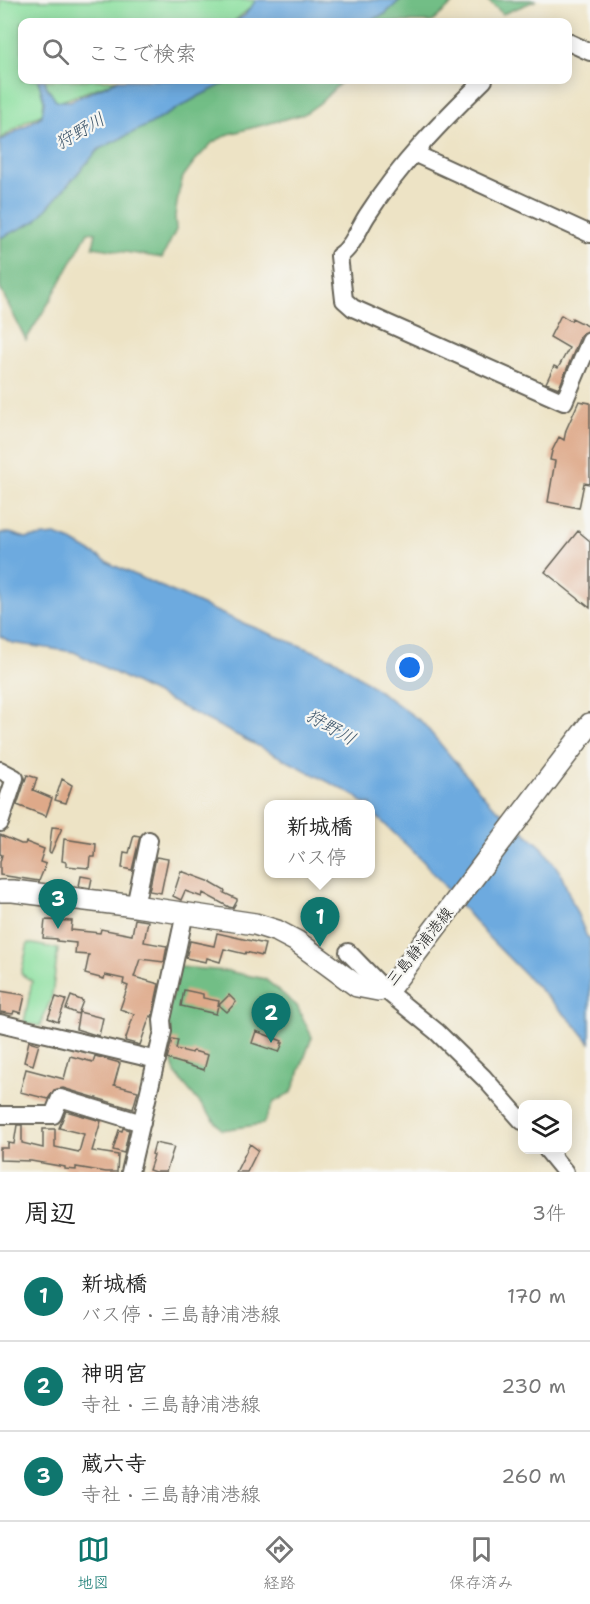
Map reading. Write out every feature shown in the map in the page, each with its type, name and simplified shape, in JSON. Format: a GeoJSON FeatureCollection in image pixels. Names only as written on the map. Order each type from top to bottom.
{"type":"FeatureCollection","features":[{"type":"Feature","properties":{"kind":"main road","name":"三島静浦港線"},"geometry":{"type":"LineString","coordinates":[[0,891],[135,906],[255,924],[277,931],[296,941],[357,986],[374,990],[388,987],[590,724]]}},
{"type":"Feature","properties":{"kind":"street"},"geometry":{"type":"LineString","coordinates":[[572,44],[590,52]]}},
{"type":"Feature","properties":{"kind":"street"},"geometry":{"type":"LineString","coordinates":[[480,84],[397,173],[367,215],[344,253],[339,256],[344,300],[353,308],[564,402],[590,341]]}},
{"type":"Feature","properties":{"kind":"street"},"geometry":{"type":"LineString","coordinates":[[415,152],[590,234]]}},
{"type":"Feature","properties":{"kind":"street"},"geometry":{"type":"LineString","coordinates":[[0,770],[15,778],[0,823]]}},
{"type":"Feature","properties":{"kind":"street"},"geometry":{"type":"LineString","coordinates":[[135,906],[149,840]]}},
{"type":"Feature","properties":{"kind":"street"},"geometry":{"type":"LineString","coordinates":[[130,1172],[163,1031],[162,1020],[185,913]]}},
{"type":"Feature","properties":{"kind":"street"},"geometry":{"type":"LineString","coordinates":[[348,952],[437,1032],[518,1116]]}},
{"type":"Feature","properties":{"kind":"street"},"geometry":{"type":"LineString","coordinates":[[0,1023],[156,1060]]}},
{"type":"Feature","properties":{"kind":"street"},"geometry":{"type":"LineString","coordinates":[[0,1116],[53,1115],[60,1098],[142,1123]]}},
{"type":"Feature","properties":{"kind":"street"},"geometry":{"type":"LineString","coordinates":[[551,1154],[565,1172]]}},
{"type":"Feature","properties":{"kind":"green space"},"geometry":{"type":"Polygon","coordinates":[[[0,0],[257,0],[238,18],[18,18],[18,84],[108,84],[56,103],[43,114],[27,121],[0,139],[0,0]]]}},
{"type":"Feature","properties":{"kind":"green space"},"geometry":{"type":"Polygon","coordinates":[[[400,0],[457,0],[437,18],[375,18],[385,14],[400,0]]]}},
{"type":"Feature","properties":{"kind":"green space"},"geometry":{"type":"Polygon","coordinates":[[[487,0],[537,0],[503,14],[487,0]]]}},
{"type":"Feature","properties":{"kind":"green space"},"geometry":{"type":"Polygon","coordinates":[[[224,84],[339,84],[320,103],[304,114],[229,134],[213,142],[183,177],[175,216],[176,230],[162,258],[93,247],[96,233],[88,232],[26,340],[0,288],[0,238],[36,221],[99,149],[224,84]]]}},
{"type":"Feature","properties":{"kind":"green space"},"geometry":{"type":"Polygon","coordinates":[[[28,943],[58,949],[52,996],[40,1026],[24,1023],[32,981],[21,974],[28,943]]]}},
{"type":"Feature","properties":{"kind":"green space"},"geometry":{"type":"Polygon","coordinates":[[[179,967],[227,971],[265,979],[297,1006],[312,1037],[292,1092],[274,1102],[263,1124],[222,1130],[175,1073],[163,1031],[179,967]]]}},
{"type":"Feature","properties":{"kind":"water"},"geometry":{"type":"Polygon","coordinates":[[[256,0],[400,0],[385,14],[375,18],[241,18],[256,0]]]}},
{"type":"Feature","properties":{"kind":"water","name":"狩野川"},"geometry":{"type":"Polygon","coordinates":[[[39,84],[46,84],[56,101],[70,101],[110,84],[224,84],[99,149],[36,221],[0,238],[0,141],[42,116],[44,101],[39,84]]]}},
{"type":"Feature","properties":{"kind":"water","name":"狩野川"},"geometry":{"type":"Polygon","coordinates":[[[0,533],[10,533],[26,538],[55,535],[72,541],[113,565],[238,621],[336,660],[422,722],[489,802],[542,847],[560,872],[587,937],[590,938],[590,1043],[489,938],[423,861],[375,815],[375,800],[360,800],[74,652],[12,643],[0,636],[0,533]]]}},
{"type":"Feature","properties":{"kind":"building"},"geometry":{"type":"Polygon","coordinates":[[[561,315],[590,327],[580,337],[559,388],[546,383],[554,366],[558,368],[569,348],[550,337],[561,315]]]}},
{"type":"Feature","properties":{"kind":"building"},"geometry":{"type":"Polygon","coordinates":[[[579,401],[590,403],[590,484],[584,483],[579,508],[548,502],[555,461],[550,460],[552,451],[559,437],[564,440],[579,401]]]}},
{"type":"Feature","properties":{"kind":"building"},"geometry":{"type":"Polygon","coordinates":[[[578,531],[590,541],[590,608],[545,572],[578,531]]]}},
{"type":"Feature","properties":{"kind":"building"},"geometry":{"type":"Polygon","coordinates":[[[27,775],[37,778],[33,790],[52,798],[46,816],[17,805],[27,775]]]}},
{"type":"Feature","properties":{"kind":"building"},"geometry":{"type":"Polygon","coordinates":[[[62,779],[72,785],[66,803],[55,800],[62,779]]]}},
{"type":"Feature","properties":{"kind":"building"},"geometry":{"type":"Polygon","coordinates":[[[52,827],[62,828],[51,853],[49,852],[52,827]]]}},
{"type":"Feature","properties":{"kind":"building"},"geometry":{"type":"Polygon","coordinates":[[[0,835],[21,844],[26,842],[44,849],[40,862],[46,864],[39,881],[0,875],[2,855],[0,854],[0,835]]]}},
{"type":"Feature","properties":{"kind":"building"},"geometry":{"type":"Polygon","coordinates":[[[134,835],[140,836],[132,870],[122,868],[124,852],[129,853],[134,835]]]}},
{"type":"Feature","properties":{"kind":"building"},"geometry":{"type":"Polygon","coordinates":[[[64,839],[96,844],[95,857],[90,857],[89,868],[66,866],[66,862],[62,861],[64,839]]]}},
{"type":"Feature","properties":{"kind":"building"},"geometry":{"type":"Polygon","coordinates":[[[156,857],[168,859],[161,893],[149,891],[156,857]]]}},
{"type":"Feature","properties":{"kind":"building"},"geometry":{"type":"Polygon","coordinates":[[[181,871],[211,882],[225,891],[224,893],[237,899],[233,908],[203,893],[202,897],[185,891],[181,900],[173,896],[181,871]]]}},
{"type":"Feature","properties":{"kind":"building"},"geometry":{"type":"Polygon","coordinates":[[[81,876],[92,878],[90,888],[79,886],[81,876]]]}},
{"type":"Feature","properties":{"kind":"building"},"geometry":{"type":"Polygon","coordinates":[[[135,919],[148,921],[144,942],[167,946],[164,962],[140,959],[134,977],[159,984],[152,1017],[150,1016],[140,1045],[125,1041],[134,1014],[120,1009],[128,986],[123,984],[124,979],[105,975],[104,979],[85,974],[89,955],[75,954],[76,943],[43,938],[45,920],[72,921],[71,930],[100,933],[101,929],[132,935],[135,919]]]}},
{"type":"Feature","properties":{"kind":"building"},"geometry":{"type":"Polygon","coordinates":[[[217,933],[265,944],[262,956],[224,949],[220,962],[207,958],[206,962],[186,958],[190,941],[214,946],[217,933]]]}},
{"type":"Feature","properties":{"kind":"building"},"geometry":{"type":"Polygon","coordinates":[[[184,990],[203,994],[203,998],[219,1001],[216,1014],[181,1006],[184,990]]]}},
{"type":"Feature","properties":{"kind":"building"},"geometry":{"type":"Polygon","coordinates":[[[0,991],[25,995],[21,1013],[0,1012],[0,991]]]}},
{"type":"Feature","properties":{"kind":"building"},"geometry":{"type":"Polygon","coordinates":[[[229,995],[236,1002],[227,1012],[219,1005],[229,995]]]}},
{"type":"Feature","properties":{"kind":"building"},"geometry":{"type":"Polygon","coordinates":[[[71,996],[83,1001],[78,1014],[66,1009],[71,996]]]}},
{"type":"Feature","properties":{"kind":"building"},"geometry":{"type":"Polygon","coordinates":[[[56,997],[66,1000],[58,1022],[48,1018],[56,997]]]}},
{"type":"Feature","properties":{"kind":"building"},"geometry":{"type":"Polygon","coordinates":[[[79,1012],[103,1018],[99,1036],[76,1029],[79,1012]]]}},
{"type":"Feature","properties":{"kind":"building"},"geometry":{"type":"Polygon","coordinates":[[[256,1031],[282,1041],[279,1052],[252,1043],[256,1031]]]}},
{"type":"Feature","properties":{"kind":"building"},"geometry":{"type":"Polygon","coordinates":[[[172,1039],[178,1040],[176,1049],[208,1055],[204,1070],[167,1059],[172,1039]]]}},
{"type":"Feature","properties":{"kind":"building"},"geometry":{"type":"Polygon","coordinates":[[[29,1041],[39,1044],[33,1065],[24,1062],[29,1041]]]}},
{"type":"Feature","properties":{"kind":"building"},"geometry":{"type":"Polygon","coordinates":[[[70,1056],[93,1062],[95,1056],[120,1063],[114,1085],[138,1091],[133,1109],[63,1088],[54,1090],[48,1099],[20,1092],[26,1069],[64,1079],[70,1056]]]}},
{"type":"Feature","properties":{"kind":"building"},"geometry":{"type":"Polygon","coordinates":[[[66,1111],[101,1121],[92,1151],[118,1155],[117,1172],[76,1167],[76,1170],[65,1169],[65,1167],[31,1161],[0,1160],[0,1148],[8,1148],[8,1143],[14,1144],[17,1125],[22,1125],[22,1143],[43,1148],[43,1129],[55,1129],[55,1147],[79,1152],[84,1134],[59,1128],[66,1111]]]}},
{"type":"Feature","properties":{"kind":"building"},"geometry":{"type":"Polygon","coordinates":[[[123,1128],[129,1130],[124,1153],[113,1150],[119,1130],[122,1131],[123,1128]]]}},
{"type":"Feature","properties":{"kind":"building"},"geometry":{"type":"Polygon","coordinates":[[[155,1143],[174,1147],[166,1172],[149,1170],[155,1143]]]}},
{"type":"Feature","properties":{"kind":"building"},"geometry":{"type":"Polygon","coordinates":[[[250,1144],[258,1150],[247,1172],[236,1172],[250,1144]]]}},
{"type":"Feature","properties":{"kind":"place","name":"蔵六寺"},"geometry":{"type":"Point","coordinates":[58,929]}},
{"type":"Feature","properties":{"kind":"place","name":"新城橋"},"geometry":{"type":"Point","coordinates":[320,947]}},
{"type":"Feature","properties":{"kind":"place","name":"神明宮"},"geometry":{"type":"Point","coordinates":[271,1043]}}]}
